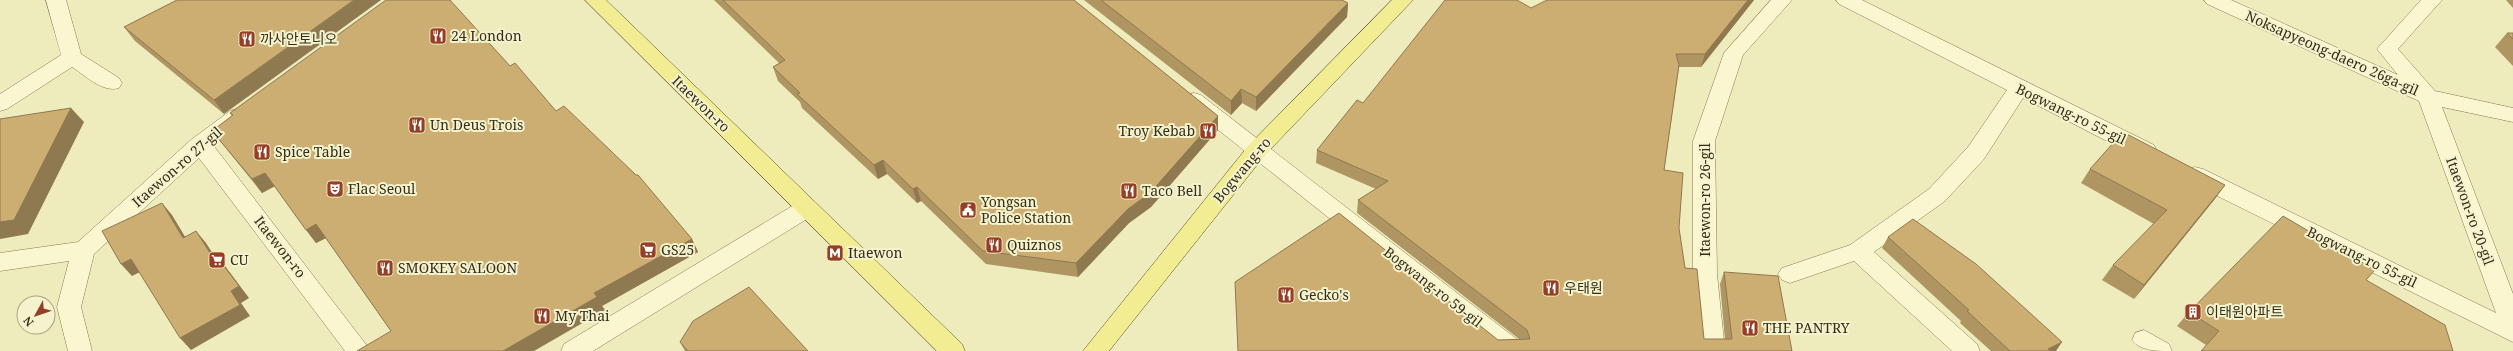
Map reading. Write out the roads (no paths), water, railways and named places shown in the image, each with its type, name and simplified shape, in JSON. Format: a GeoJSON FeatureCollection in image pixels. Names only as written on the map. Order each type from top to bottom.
{"type":"FeatureCollection","features":[{"type":"Feature","properties":{"kind":"main road","name":"Itaewon-ro"},"geometry":{"type":"LineString","coordinates":[[595,0],[953,351]]}},
{"type":"Feature","properties":{"kind":"main road","name":"Bogwang-ro"},"geometry":{"type":"LineString","coordinates":[[1094,351],[1257,150],[1403,0]]}},
{"type":"Feature","properties":{"kind":"street"},"geometry":{"type":"LineString","coordinates":[[56,0],[72,58],[112,84]]}},
{"type":"Feature","properties":{"kind":"street","name":"Itaewon-ro 26-gil"},"geometry":{"type":"LineString","coordinates":[[1713,351],[1705,274],[1704,141],[1734,53],[1782,0]]}},
{"type":"Feature","properties":{"kind":"street","name":"Bogwang-ro 55-gil"},"geometry":{"type":"LineString","coordinates":[[1846,0],[2019,88],[2513,332]]}},
{"type":"Feature","properties":{"kind":"street","name":"Noksapyeong-daero 26ga-gil"},"geometry":{"type":"LineString","coordinates":[[2214,0],[2428,97],[2513,115]]}},
{"type":"Feature","properties":{"kind":"street","name":"Noksapyeong-daero 26ga-gil"},"geometry":{"type":"LineString","coordinates":[[2428,97],[2387,49],[2432,0]]}},
{"type":"Feature","properties":{"kind":"street"},"geometry":{"type":"LineString","coordinates":[[0,104],[72,58]]}},
{"type":"Feature","properties":{"kind":"street","name":"Bogwang-ro 59-gil"},"geometry":{"type":"LineString","coordinates":[[1178,87],[1514,351]]}},
{"type":"Feature","properties":{"kind":"street"},"geometry":{"type":"LineString","coordinates":[[1790,274],[1858,250],[1937,195],[1976,153],[2019,88]]}},
{"type":"Feature","properties":{"kind":"street","name":"Itaewon-ro 20-gil"},"geometry":{"type":"LineString","coordinates":[[2428,97],[2513,326]]}},
{"type":"Feature","properties":{"kind":"street","name":"Itaewon-ro 27-gil"},"geometry":{"type":"LineString","coordinates":[[84,250],[200,144],[251,107]]}},
{"type":"Feature","properties":{"kind":"street","name":"Itaewon-ro"},"geometry":{"type":"LineString","coordinates":[[200,144],[359,351]]}},
{"type":"Feature","properties":{"kind":"street"},"geometry":{"type":"LineString","coordinates":[[573,351],[807,208]]}},
{"type":"Feature","properties":{"kind":"street"},"geometry":{"type":"LineString","coordinates":[[0,262],[84,250],[69,307],[80,351]]}},
{"type":"Feature","properties":{"kind":"street"},"geometry":{"type":"LineString","coordinates":[[1858,250],[1968,351]]}},
{"type":"Feature","properties":{"kind":"place","name":"24 London"},"geometry":{"type":"Point","coordinates":[438,36]}},
{"type":"Feature","properties":{"kind":"place","name":"까사안토니오"},"geometry":{"type":"Point","coordinates":[247,39]}},
{"type":"Feature","properties":{"kind":"place","name":"Un Deus Trois"},"geometry":{"type":"Point","coordinates":[417,125]}},
{"type":"Feature","properties":{"kind":"place","name":"Troy Kebab"},"geometry":{"type":"Point","coordinates":[1208,131]}},
{"type":"Feature","properties":{"kind":"place","name":"Spice Table"},"geometry":{"type":"Point","coordinates":[262,152]}},
{"type":"Feature","properties":{"kind":"place","name":"Flac Seoul"},"geometry":{"type":"Point","coordinates":[335,189]}},
{"type":"Feature","properties":{"kind":"place","name":"Taco Bell"},"geometry":{"type":"Point","coordinates":[1129,191]}},
{"type":"Feature","properties":{"kind":"place","name":"Yongsan Police Station"},"geometry":{"type":"Point","coordinates":[968,210]}},
{"type":"Feature","properties":{"kind":"place","name":"Quiznos"},"geometry":{"type":"Point","coordinates":[994,245]}},
{"type":"Feature","properties":{"kind":"place","name":"GS25"},"geometry":{"type":"Point","coordinates":[648,250]}},
{"type":"Feature","properties":{"kind":"place","name":"Itaewon"},"geometry":{"type":"Point","coordinates":[835,253]}},
{"type":"Feature","properties":{"kind":"place","name":"CU"},"geometry":{"type":"Point","coordinates":[217,260]}},
{"type":"Feature","properties":{"kind":"place","name":"SMOKEY SALOON"},"geometry":{"type":"Point","coordinates":[385,268]}},
{"type":"Feature","properties":{"kind":"place","name":"우태원"},"geometry":{"type":"Point","coordinates":[1551,288]}},
{"type":"Feature","properties":{"kind":"place","name":"Gecko's"},"geometry":{"type":"Point","coordinates":[1286,295]}},
{"type":"Feature","properties":{"kind":"place","name":"이태원아파트"},"geometry":{"type":"Point","coordinates":[2193,312]}},
{"type":"Feature","properties":{"kind":"place","name":"My Thai"},"geometry":{"type":"Point","coordinates":[542,316]}},
{"type":"Feature","properties":{"kind":"place","name":"THE PANTRY"},"geometry":{"type":"Point","coordinates":[1750,328]}}]}
